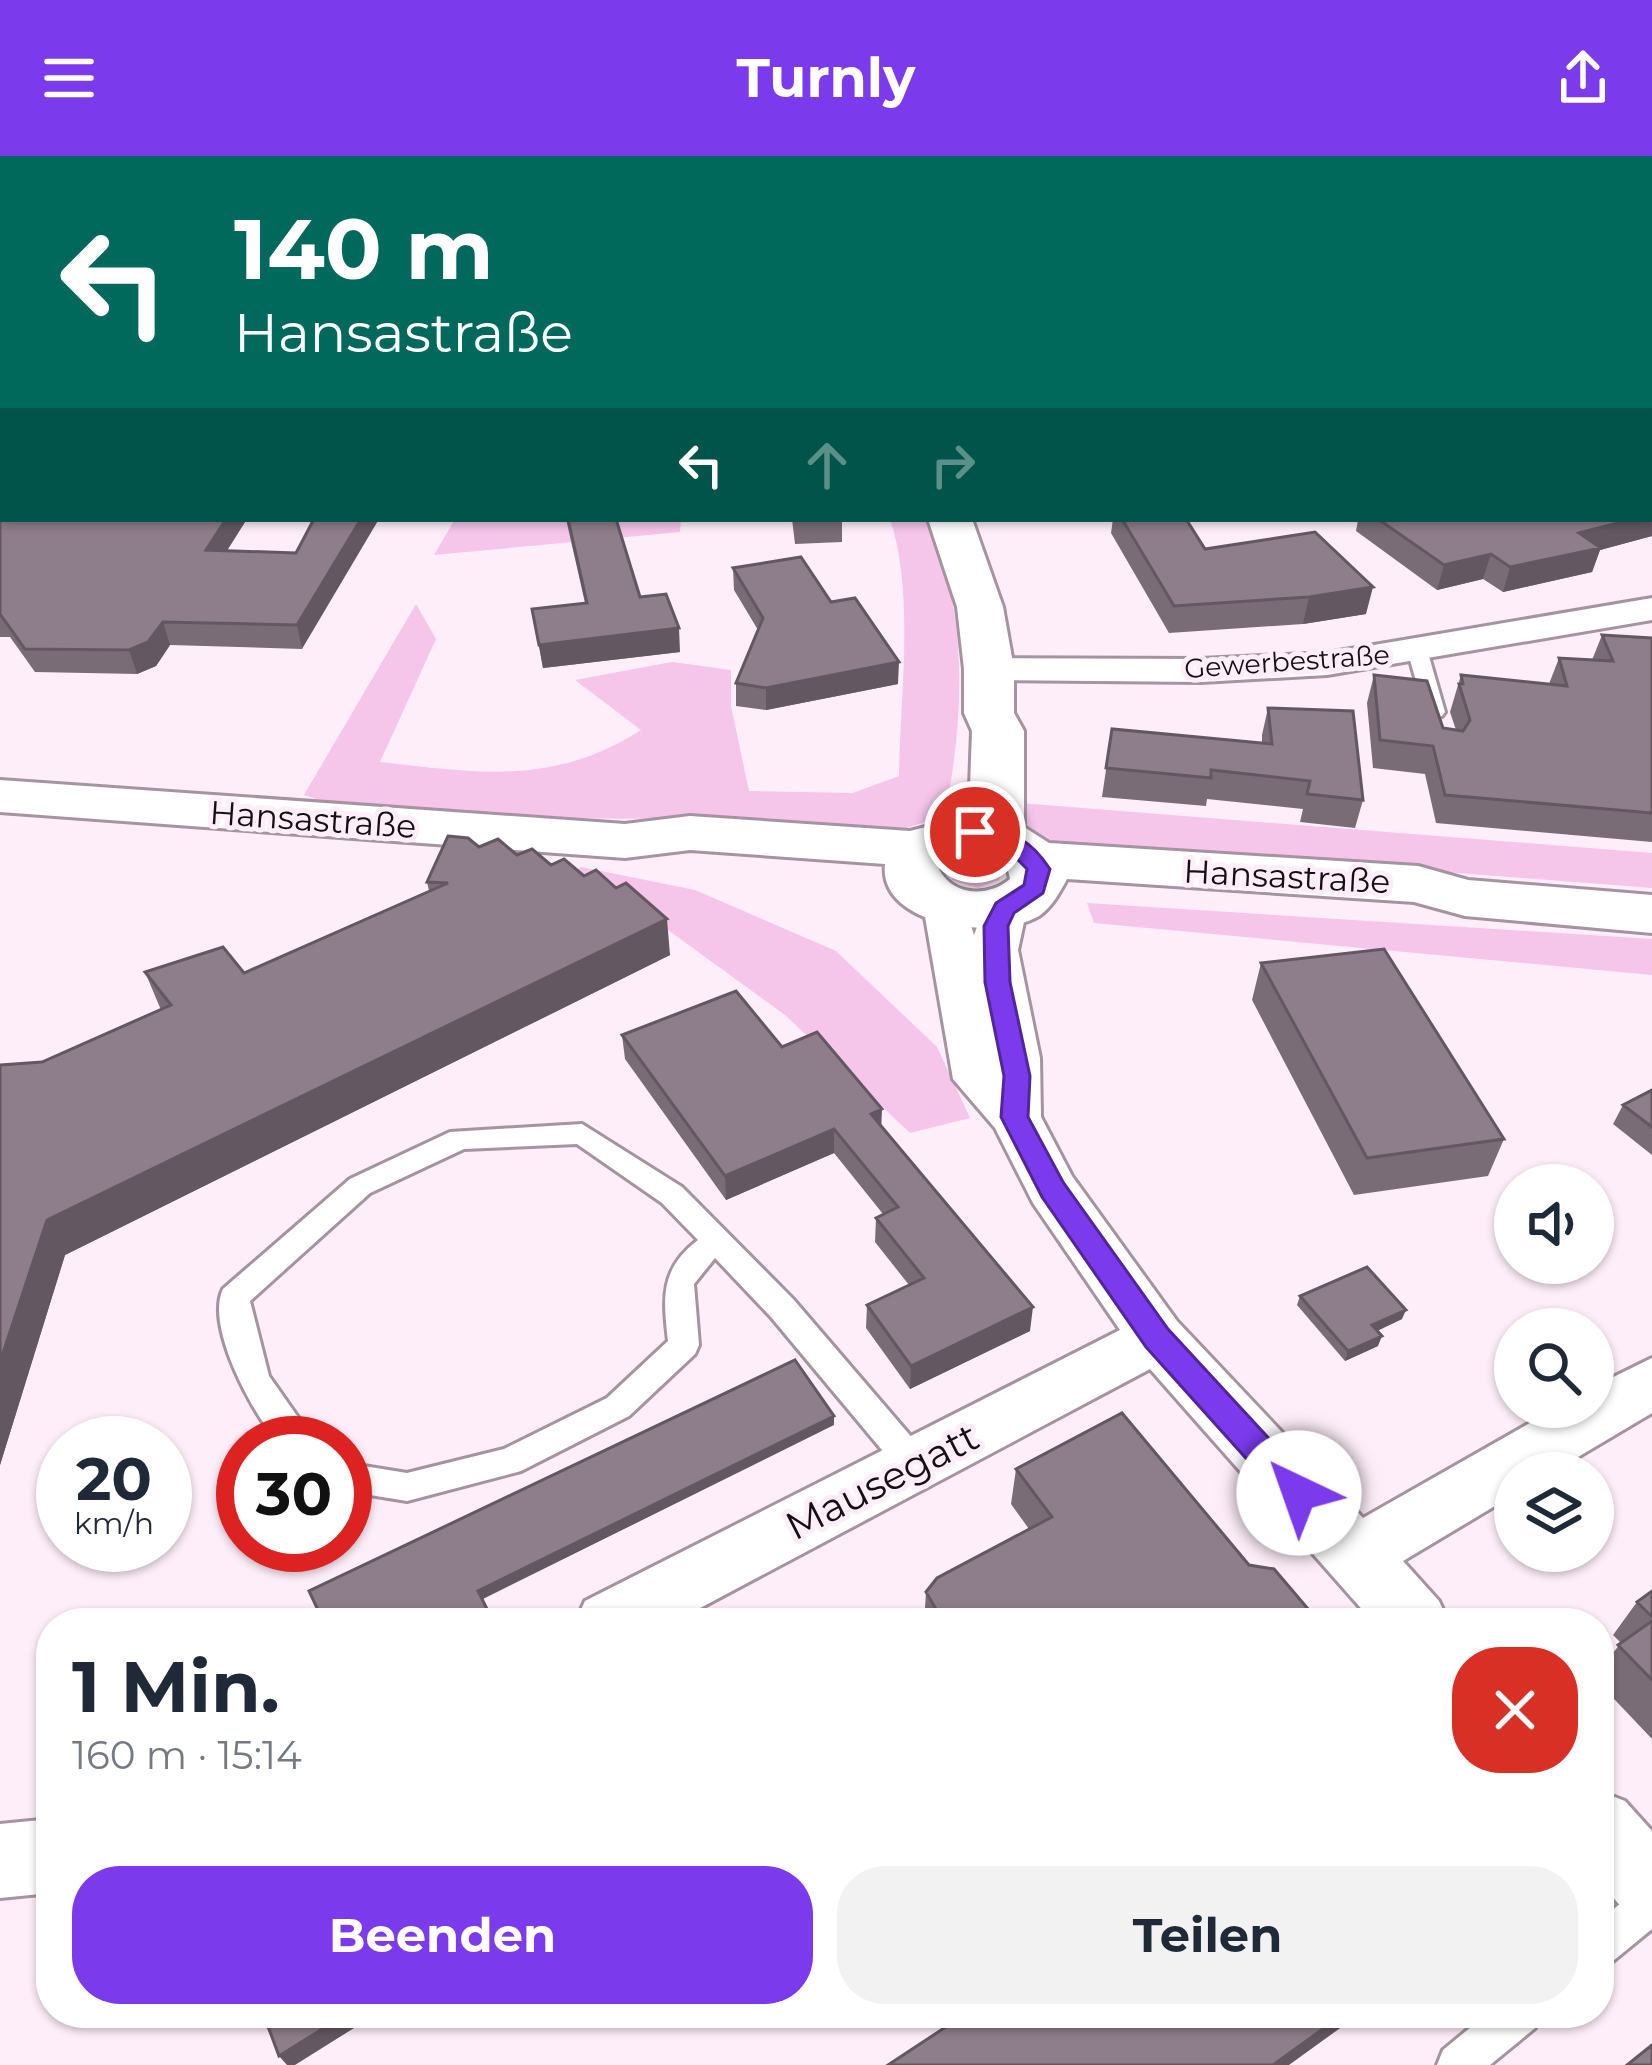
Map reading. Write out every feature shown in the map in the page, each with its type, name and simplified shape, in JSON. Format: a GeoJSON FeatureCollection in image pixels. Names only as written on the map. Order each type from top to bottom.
{"type":"FeatureCollection","features":[{"type":"Feature","properties":{"kind":"street"},"geometry":{"type":"LineString","coordinates":[[951,522],[980,607],[998,731],[975,870],[978,1079],[1015,1117],[1052,1189],[1157,1338],[1403,1608]]}},
{"type":"Feature","properties":{"kind":"street","name":"Gewerbestraße"},"geometry":{"type":"LineString","coordinates":[[989,691],[1418,653],[1564,621],[1652,609]]}},
{"type":"Feature","properties":{"kind":"street","name":"Hansastraße"},"geometry":{"type":"LineString","coordinates":[[0,796],[625,841],[685,858],[975,870],[1433,909],[1466,898],[1652,914]]}},
{"type":"Feature","properties":{"kind":"street","name":"Mausegatt"},"geometry":{"type":"LineString","coordinates":[[637,1608],[1157,1338]]}},
{"type":"Feature","properties":{"kind":"street"},"geometry":{"type":"LineString","coordinates":[[1356,1556],[1652,1383]]}},
{"type":"Feature","properties":{"kind":"street"},"geometry":{"type":"LineString","coordinates":[[1614,1844],[1652,1886]]}},
{"type":"Feature","properties":{"kind":"street"},"geometry":{"type":"LineString","coordinates":[[0,1861],[36,1857]]}},
{"type":"Feature","properties":{"kind":"lane"},"geometry":{"type":"LineString","coordinates":[[1418,653],[1440,728]]}},
{"type":"Feature","properties":{"kind":"lane"},"geometry":{"type":"LineString","coordinates":[[273,1416],[240,1350],[234,1297],[360,1186],[460,1139],[583,1134],[672,1195],[782,1308],[914,1464]]}},
{"type":"Feature","properties":{"kind":"lane"},"geometry":{"type":"LineString","coordinates":[[372,1481],[407,1487],[510,1461],[618,1407],[684,1345],[678,1283],[685,1264],[718,1241]]}},
{"type":"Feature","properties":{"kind":"lane"},"geometry":{"type":"LineString","coordinates":[[1614,1935],[1652,1903]]}},
{"type":"Feature","properties":{"kind":"lane"},"geometry":{"type":"LineString","coordinates":[[1458,2065],[1502,2028]]}},
{"type":"Feature","properties":{"kind":"shaded area"},"geometry":{"type":"Polygon","coordinates":[[[453,522],[681,522],[680,532],[434,555],[453,522]]]}},
{"type":"Feature","properties":{"kind":"shaded area"},"geometry":{"type":"Polygon","coordinates":[[[891,522],[927,522],[950,589],[959,704],[944,816],[903,829],[815,830],[679,819],[525,818],[325,802],[304,795],[416,604],[436,639],[380,762],[514,771],[577,760],[641,730],[575,680],[672,662],[731,670],[731,706],[749,791],[853,793],[899,776],[904,612],[891,522]]]}},
{"type":"Feature","properties":{"kind":"shaded area"},"geometry":{"type":"Polygon","coordinates":[[[1020,803],[1652,853],[1652,888],[1045,841],[1019,827],[1020,803]]]}},
{"type":"Feature","properties":{"kind":"shaded area"},"geometry":{"type":"Polygon","coordinates":[[[970,854],[995,860],[1002,870],[999,880],[978,888],[952,880],[948,863],[970,854]]]}},
{"type":"Feature","properties":{"kind":"shaded area"},"geometry":{"type":"Polygon","coordinates":[[[581,867],[695,890],[836,951],[937,1047],[970,1118],[910,1133],[785,1015],[668,930],[562,880],[581,867]]]}},
{"type":"Feature","properties":{"kind":"shaded area"},"geometry":{"type":"Polygon","coordinates":[[[1087,903],[1652,939],[1652,975],[1094,923],[1087,903]]]}},
{"type":"Feature","properties":{"kind":"building"},"geometry":{"type":"Polygon","coordinates":[[[0,522],[224,522],[206,550],[296,553],[312,522],[359,522],[297,625],[163,622],[148,642],[129,650],[25,649],[0,614],[0,522]]]}},
{"type":"Feature","properties":{"kind":"building"},"geometry":{"type":"Polygon","coordinates":[[[569,522],[617,522],[640,597],[666,594],[679,628],[539,645],[532,609],[587,603],[569,522]]]}},
{"type":"Feature","properties":{"kind":"building"},"geometry":{"type":"Polygon","coordinates":[[[1124,522],[1188,522],[1205,549],[1315,532],[1373,587],[1309,597],[1174,606],[1124,522]]]}},
{"type":"Feature","properties":{"kind":"building"},"geometry":{"type":"Polygon","coordinates":[[[1382,522],[1622,522],[1579,533],[1601,548],[1510,567],[1491,554],[1444,565],[1382,522]]]}},
{"type":"Feature","properties":{"kind":"building"},"geometry":{"type":"Polygon","coordinates":[[[801,557],[831,602],[855,598],[899,662],[766,688],[736,683],[763,618],[733,568],[801,557]]]}},
{"type":"Feature","properties":{"kind":"building"},"geometry":{"type":"Polygon","coordinates":[[[1602,635],[1652,638],[1652,813],[1445,795],[1433,746],[1380,740],[1374,675],[1427,681],[1443,728],[1463,731],[1470,720],[1459,684],[1463,684],[1461,675],[1567,686],[1559,658],[1613,661],[1602,635]]]}},
{"type":"Feature","properties":{"kind":"building"},"geometry":{"type":"Polygon","coordinates":[[[1268,708],[1353,711],[1363,800],[1307,794],[1310,781],[1211,770],[1211,778],[1106,768],[1112,729],[1272,744],[1268,708]]]}},
{"type":"Feature","properties":{"kind":"building"},"geometry":{"type":"Polygon","coordinates":[[[448,836],[468,838],[479,847],[498,839],[517,855],[532,849],[551,865],[564,859],[584,876],[596,870],[616,888],[626,883],[667,919],[47,1220],[0,1362],[0,1065],[42,1062],[171,1005],[145,972],[223,947],[244,973],[448,883],[427,882],[448,836]]]}},
{"type":"Feature","properties":{"kind":"building"},"geometry":{"type":"Polygon","coordinates":[[[1384,949],[1504,1139],[1367,1158],[1261,963],[1384,949]]]}},
{"type":"Feature","properties":{"kind":"building"},"geometry":{"type":"Polygon","coordinates":[[[736,991],[782,1047],[817,1032],[882,1109],[871,1114],[1033,1307],[911,1366],[867,1305],[924,1278],[876,1218],[898,1207],[834,1129],[725,1176],[622,1035],[736,991]]]}},
{"type":"Feature","properties":{"kind":"building"},"geometry":{"type":"Polygon","coordinates":[[[1652,1090],[1652,1127],[1623,1105],[1652,1090]]]}},
{"type":"Feature","properties":{"kind":"building"},"geometry":{"type":"Polygon","coordinates":[[[1367,1267],[1406,1310],[1372,1325],[1382,1336],[1348,1351],[1300,1296],[1367,1267]]]}},
{"type":"Feature","properties":{"kind":"building"},"geometry":{"type":"Polygon","coordinates":[[[795,1360],[834,1416],[478,1591],[486,1608],[317,1608],[309,1591],[349,1572],[372,1572],[372,1561],[795,1360]]]}},
{"type":"Feature","properties":{"kind":"building"},"geometry":{"type":"Polygon","coordinates":[[[1122,1413],[1249,1565],[1274,1569],[1307,1608],[935,1608],[926,1592],[937,1578],[1052,1517],[1016,1469],[1122,1413]]]}},
{"type":"Feature","properties":{"kind":"building"},"geometry":{"type":"Polygon","coordinates":[[[1652,1591],[1652,1617],[1637,1602],[1652,1591]]]}},
{"type":"Feature","properties":{"kind":"building"},"geometry":{"type":"Polygon","coordinates":[[[1652,1621],[1652,1680],[1618,1645],[1652,1621]]]}},
{"type":"Feature","properties":{"kind":"building"},"geometry":{"type":"Polygon","coordinates":[[[269,2028],[324,2028],[279,2056],[269,2028]]]}},
{"type":"Feature","properties":{"kind":"building"},"geometry":{"type":"Polygon","coordinates":[[[944,2028],[1324,2028],[1273,2065],[888,2065],[944,2028]]]}},
{"type":"Feature","properties":{"kind":"building"},"geometry":{"type":"Polygon","coordinates":[[[1652,2045],[1652,2065],[1627,2065],[1652,2045]]]}},
{"type":"Feature","properties":{"kind":"route"},"geometry":{"type":"LineString","coordinates":[[975,832],[1012,841],[1025,849],[1039,869],[1035,888],[1004,908],[996,926],[998,982],[1017,1076],[1015,1117],[1052,1189],[1157,1338],[1299,1493]]}}]}
